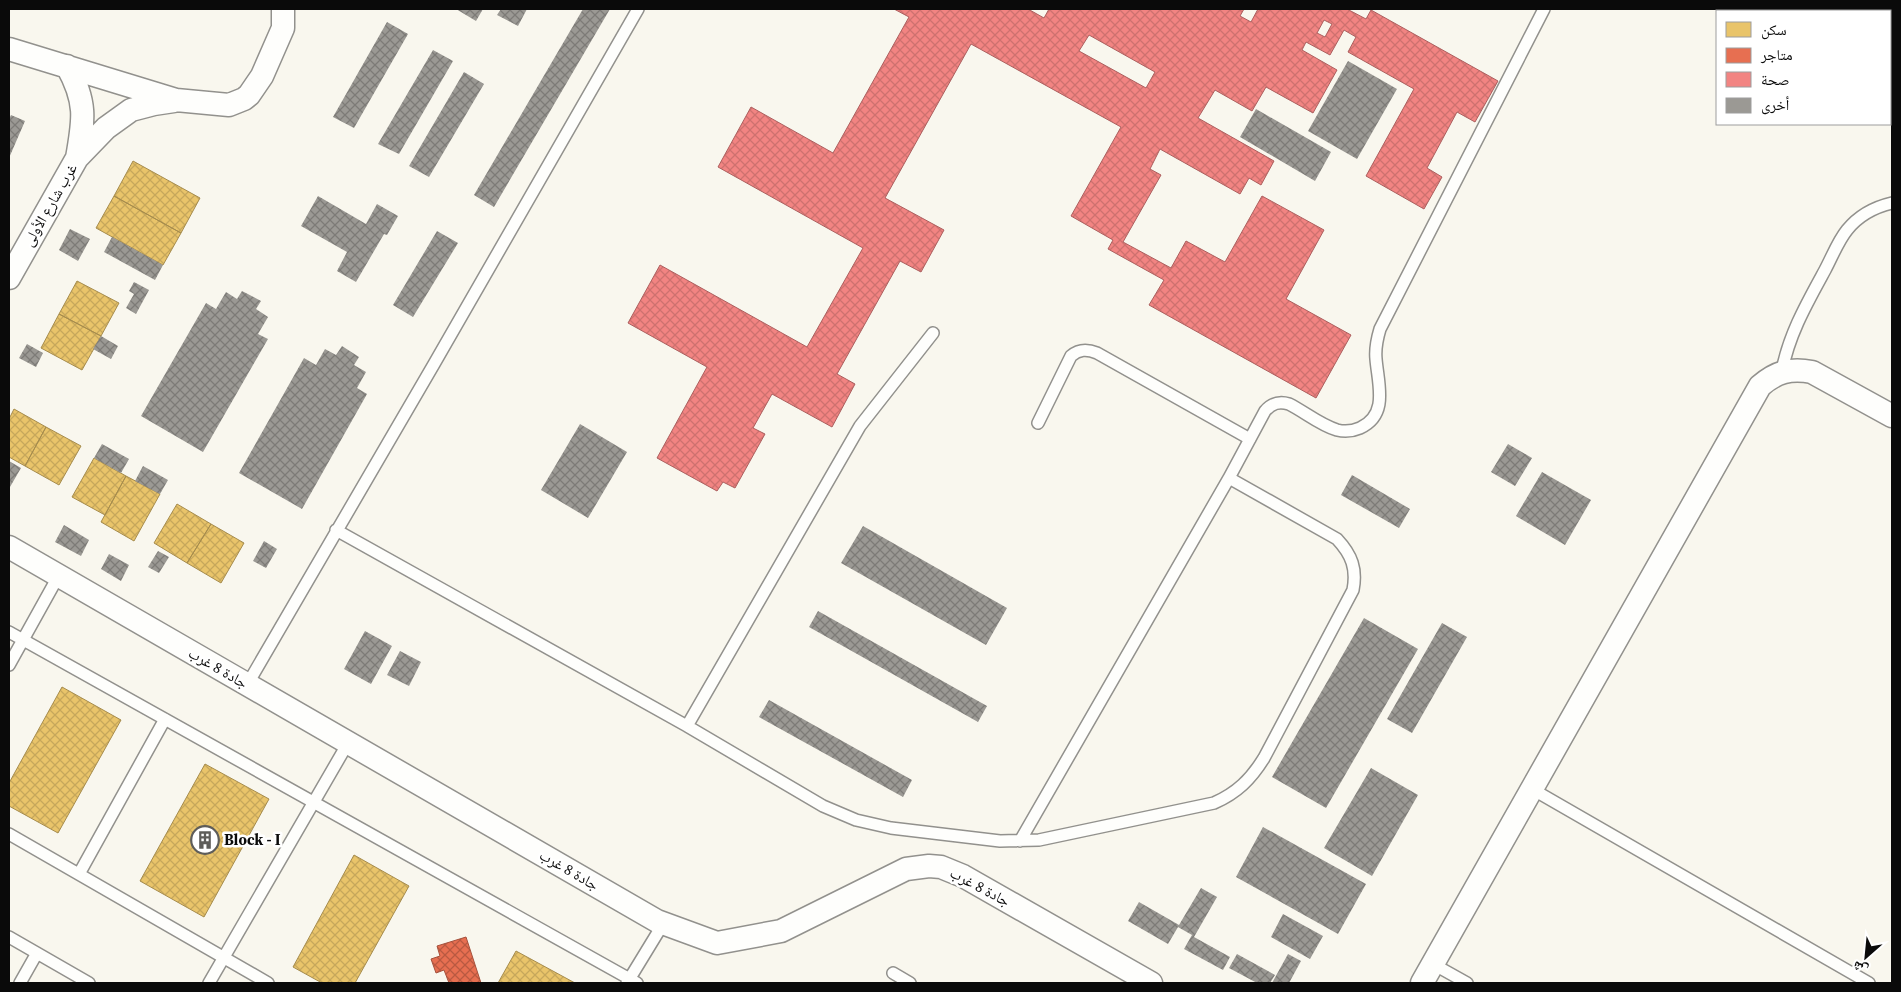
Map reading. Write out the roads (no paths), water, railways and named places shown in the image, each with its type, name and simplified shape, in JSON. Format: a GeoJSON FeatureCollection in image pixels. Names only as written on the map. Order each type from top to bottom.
{"type":"FeatureCollection","features":[{"type":"Feature","properties":{"kind":"street","name":"غرب شارع الأولى"},"geometry":{"type":"LineString","coordinates":[[9,49],[176,100],[229,105],[249,95],[262,76],[282,28],[283,9]]}},
{"type":"Feature","properties":{"kind":"street","name":"غرب شارع الأولى"},"geometry":{"type":"LineString","coordinates":[[67,66],[75,80],[84,119],[77,158]]}},
{"type":"Feature","properties":{"kind":"street","name":"غرب شارع الأولى"},"geometry":{"type":"LineString","coordinates":[[9,278],[77,158],[106,128],[132,110],[176,100]]}},
{"type":"Feature","properties":{"kind":"street"},"geometry":{"type":"LineString","coordinates":[[1428,974],[1752,398],[1765,382],[1782,371],[1797,369],[1812,372],[1892,416]]}},
{"type":"Feature","properties":{"kind":"street","name":"جادة 8 غرب"},"geometry":{"type":"LineString","coordinates":[[9,547],[663,924],[716,943],[781,931],[896,874],[918,866],[935,866],[963,876],[1151,983]]}},
{"type":"Feature","properties":{"kind":"lane"},"geometry":{"type":"LineString","coordinates":[[247,684],[638,9]]}},
{"type":"Feature","properties":{"kind":"lane"},"geometry":{"type":"LineString","coordinates":[[1020,841],[1269,406],[1276,403],[1289,404],[1336,429],[1347,431],[1367,424],[1374,417],[1379,408],[1380,397],[1376,349],[1380,329],[1544,9]]}},
{"type":"Feature","properties":{"kind":"lane"},"geometry":{"type":"LineString","coordinates":[[1782,371],[1795,327],[1847,230],[1861,216],[1879,206],[1892,203]]}},
{"type":"Feature","properties":{"kind":"lane"},"geometry":{"type":"LineString","coordinates":[[686,726],[860,426],[933,334]]}},
{"type":"Feature","properties":{"kind":"lane"},"geometry":{"type":"LineString","coordinates":[[1038,423],[1071,356],[1075,352],[1086,350],[1250,438]]}},
{"type":"Feature","properties":{"kind":"lane"},"geometry":{"type":"LineString","coordinates":[[336,530],[686,726],[823,806],[856,820],[891,828],[1000,841],[1020,841],[1059,837],[1214,803],[1227,798],[1239,790],[1249,780],[1264,758],[1353,590],[1355,568],[1346,548],[1337,539],[1229,478]]}},
{"type":"Feature","properties":{"kind":"lane"},"geometry":{"type":"LineString","coordinates":[[9,665],[59,576]]}},
{"type":"Feature","properties":{"kind":"lane"},"geometry":{"type":"LineString","coordinates":[[9,632],[631,982],[663,924]]}},
{"type":"Feature","properties":{"kind":"lane"},"geometry":{"type":"LineString","coordinates":[[79,874],[164,719]]}},
{"type":"Feature","properties":{"kind":"lane"},"geometry":{"type":"LineString","coordinates":[[209,983],[348,743]]}},
{"type":"Feature","properties":{"kind":"lane"},"geometry":{"type":"LineString","coordinates":[[1532,788],[1869,983]]}},
{"type":"Feature","properties":{"kind":"lane"},"geometry":{"type":"LineString","coordinates":[[9,834],[268,983]]}},
{"type":"Feature","properties":{"kind":"lane"},"geometry":{"type":"LineString","coordinates":[[9,937],[89,983]]}},
{"type":"Feature","properties":{"kind":"lane"},"geometry":{"type":"LineString","coordinates":[[20,983],[37,953]]}},
{"type":"Feature","properties":{"kind":"lane"},"geometry":{"type":"LineString","coordinates":[[893,973],[910,983]]}},
{"type":"Feature","properties":{"kind":"lane"},"geometry":{"type":"LineString","coordinates":[[1428,974],[1467,983]]}},
{"type":"Feature","properties":{"kind":"place","name":"Block - I"},"geometry":{"type":"Point","coordinates":[205,840]}}]}
